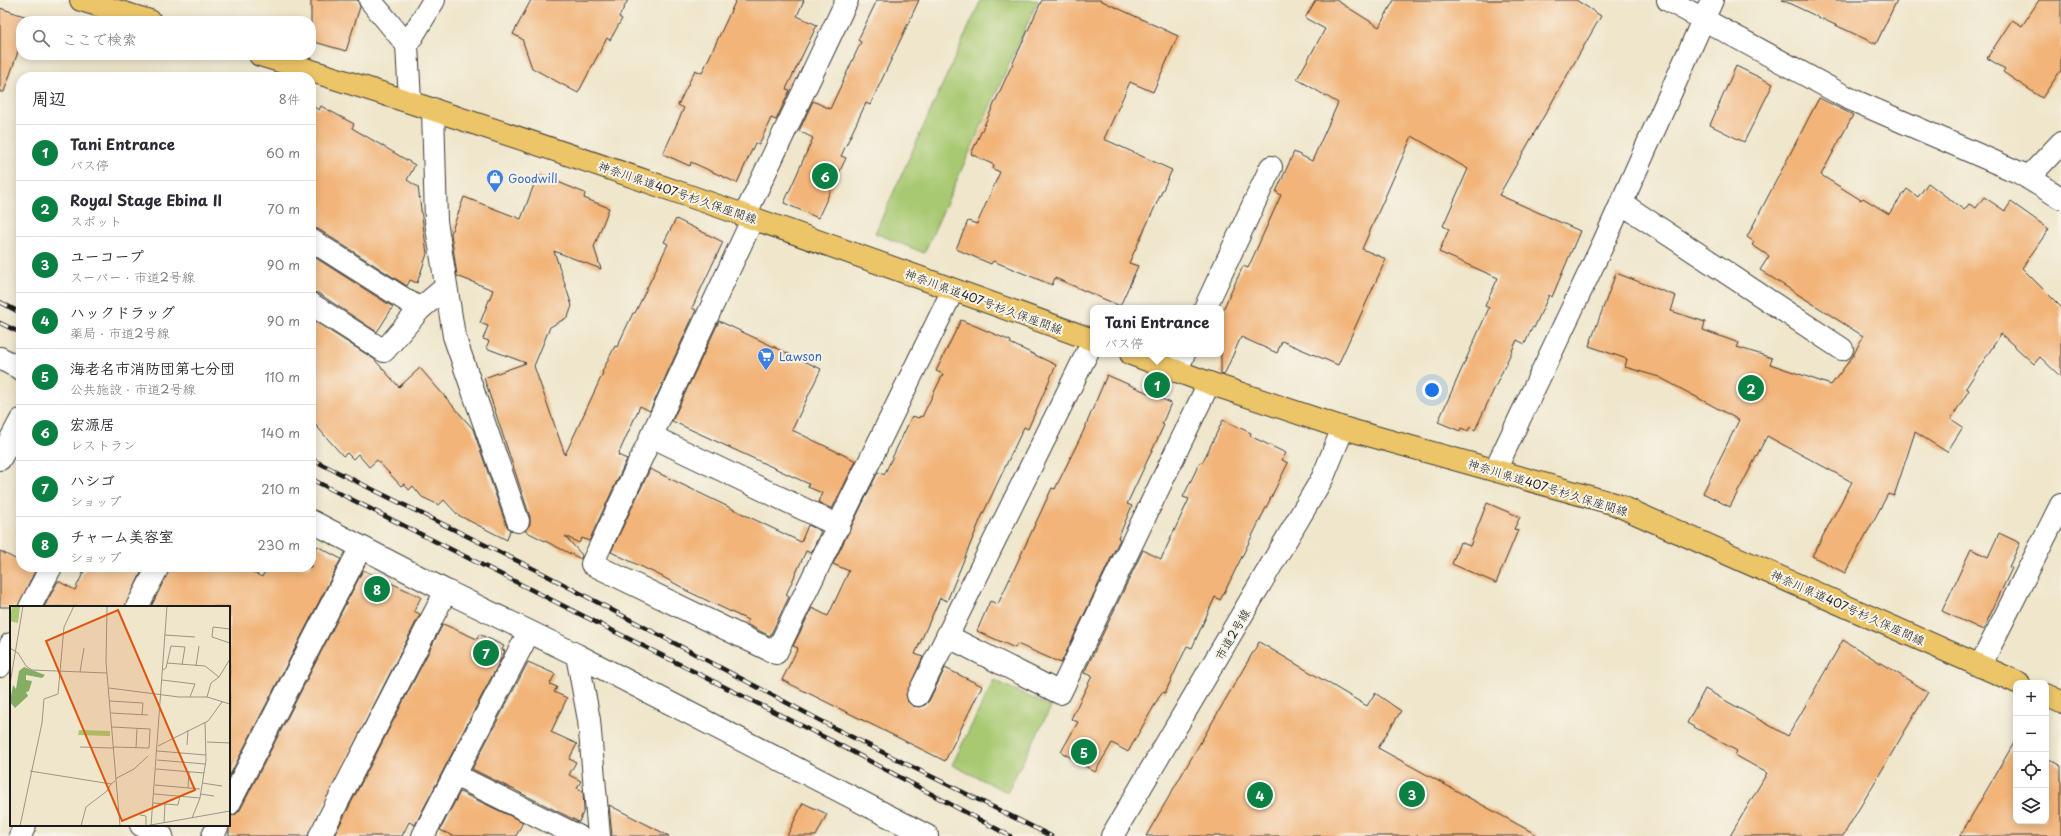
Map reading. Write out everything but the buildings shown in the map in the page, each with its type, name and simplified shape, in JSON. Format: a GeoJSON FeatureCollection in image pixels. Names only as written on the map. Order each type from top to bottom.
{"type":"FeatureCollection","features":[{"type":"Feature","properties":{"kind":"main road"},"geometry":{"type":"LineString","coordinates":[[81,0],[134,16]]}},
{"type":"Feature","properties":{"kind":"main road","name":"神奈川県道407号杉久保座間線"},"geometry":{"type":"LineString","coordinates":[[276,60],[315,72]]}},
{"type":"Feature","properties":{"kind":"main road","name":"神奈川県道407号杉久保座間線"},"geometry":{"type":"LineString","coordinates":[[316,72],[410,101],[749,216],[1090,340]]}},
{"type":"Feature","properties":{"kind":"main road","name":"神奈川県道407号杉久保座間線"},"geometry":{"type":"LineString","coordinates":[[1149,357],[1180,362],[1209,383],[1343,428],[1615,504],[2013,680]]}},
{"type":"Feature","properties":{"kind":"main road"},"geometry":{"type":"LineString","coordinates":[[2049,696],[2061,702]]}},
{"type":"Feature","properties":{"kind":"street"},"geometry":{"type":"LineString","coordinates":[[370,0],[407,45]]}},
{"type":"Feature","properties":{"kind":"street"},"geometry":{"type":"LineString","coordinates":[[410,101],[407,45],[434,0]]}},
{"type":"Feature","properties":{"kind":"street"},"geometry":{"type":"LineString","coordinates":[[848,0],[592,564],[776,652],[954,290]]}},
{"type":"Feature","properties":{"kind":"street"},"geometry":{"type":"LineString","coordinates":[[1668,0],[1708,9],[1848,98],[2020,172],[2061,198]]}},
{"type":"Feature","properties":{"kind":"street"},"geometry":{"type":"LineString","coordinates":[[1495,470],[1621,203],[1708,9]]}},
{"type":"Feature","properties":{"kind":"street"},"geometry":{"type":"LineString","coordinates":[[433,109],[436,221],[454,336],[518,521]]}},
{"type":"Feature","properties":{"kind":"street"},"geometry":{"type":"LineString","coordinates":[[2028,178],[2061,143]]}},
{"type":"Feature","properties":{"kind":"street"},"geometry":{"type":"LineString","coordinates":[[1206,305],[1271,167]]}},
{"type":"Feature","properties":{"kind":"street"},"geometry":{"type":"LineString","coordinates":[[1621,203],[1842,349]]}},
{"type":"Feature","properties":{"kind":"street"},"geometry":{"type":"LineString","coordinates":[[316,243],[420,309]]}},
{"type":"Feature","properties":{"kind":"street"},"geometry":{"type":"LineString","coordinates":[[316,307],[384,351],[420,309],[446,287]]}},
{"type":"Feature","properties":{"kind":"street"},"geometry":{"type":"LineString","coordinates":[[918,695],[1090,347]]}},
{"type":"Feature","properties":{"kind":"street"},"geometry":{"type":"LineString","coordinates":[[0,358],[16,366]]}},
{"type":"Feature","properties":{"kind":"street"},"geometry":{"type":"LineString","coordinates":[[947,636],[1060,693],[1209,383]]}},
{"type":"Feature","properties":{"kind":"street","name":"市道2号線"},"geometry":{"type":"LineString","coordinates":[[1112,836],[1323,478],[1343,428]]}},
{"type":"Feature","properties":{"kind":"street"},"geometry":{"type":"LineString","coordinates":[[0,459],[16,429]]}},
{"type":"Feature","properties":{"kind":"street"},"geometry":{"type":"LineString","coordinates":[[651,436],[839,526]]}},
{"type":"Feature","properties":{"kind":"street"},"geometry":{"type":"LineString","coordinates":[[1980,666],[2061,505]]}},
{"type":"Feature","properties":{"kind":"street"},"geometry":{"type":"LineString","coordinates":[[316,524],[446,591],[577,655],[927,836]]}},
{"type":"Feature","properties":{"kind":"street"},"geometry":{"type":"LineString","coordinates":[[230,802],[361,547]]}},
{"type":"Feature","properties":{"kind":"street"},"geometry":{"type":"LineString","coordinates":[[31,606],[48,572]]}},
{"type":"Feature","properties":{"kind":"street"},"geometry":{"type":"LineString","coordinates":[[138,606],[155,572]]}},
{"type":"Feature","properties":{"kind":"street"},"geometry":{"type":"LineString","coordinates":[[320,836],[446,591]]}},
{"type":"Feature","properties":{"kind":"street"},"geometry":{"type":"LineString","coordinates":[[423,836],[529,632]]}},
{"type":"Feature","properties":{"kind":"street"},"geometry":{"type":"LineString","coordinates":[[0,666],[10,646]]}},
{"type":"Feature","properties":{"kind":"street"},"geometry":{"type":"LineString","coordinates":[[577,655],[589,720],[599,836]]}},
{"type":"Feature","properties":{"kind":"street"},"geometry":{"type":"LineString","coordinates":[[455,775],[578,836]]}},
{"type":"Feature","properties":{"kind":"street"},"geometry":{"type":"LineString","coordinates":[[20,836],[25,826]]}},
{"type":"Feature","properties":{"kind":"street"},"geometry":{"type":"LineString","coordinates":[[143,826],[162,836]]}},
{"type":"Feature","properties":{"kind":"street"},"geometry":{"type":"LineString","coordinates":[[213,836],[218,826]]}},
{"type":"Feature","properties":{"kind":"green space"},"geometry":{"type":"Polygon","coordinates":[[[981,0],[1038,0],[924,253],[875,233],[981,0]]]}},
{"type":"Feature","properties":{"kind":"green space"},"geometry":{"type":"Polygon","coordinates":[[[994,680],[1051,707],[1007,792],[952,765],[994,680]]]}},
{"type":"Feature","properties":{"kind":"railway"},"geometry":{"type":"LineString","coordinates":[[0,302],[16,310]]}},
{"type":"Feature","properties":{"kind":"railway"},"geometry":{"type":"LineString","coordinates":[[0,323],[16,331]]}},
{"type":"Feature","properties":{"kind":"railway"},"geometry":{"type":"LineString","coordinates":[[316,461],[542,573],[842,732],[1051,836]]}},
{"type":"Feature","properties":{"kind":"railway"},"geometry":{"type":"LineString","coordinates":[[316,482],[834,742],[1010,836]]}},
{"type":"Feature","properties":{"kind":"place","name":"宏源居"},"geometry":{"type":"Point","coordinates":[825,176]}},
{"type":"Feature","properties":{"kind":"place","name":"Goodwill"},"geometry":{"type":"Point","coordinates":[495,193]}},
{"type":"Feature","properties":{"kind":"place","name":"Lawson"},"geometry":{"type":"Point","coordinates":[766,371]}},
{"type":"Feature","properties":{"kind":"place","name":"Tani Entrance"},"geometry":{"type":"Point","coordinates":[1157,385]}},
{"type":"Feature","properties":{"kind":"place","name":"Royal Stage Ebina II"},"geometry":{"type":"Point","coordinates":[1751,388]}},
{"type":"Feature","properties":{"kind":"place","name":"チャーム美容室"},"geometry":{"type":"Point","coordinates":[377,589]}},
{"type":"Feature","properties":{"kind":"place","name":"ハシゴ"},"geometry":{"type":"Point","coordinates":[486,653]}},
{"type":"Feature","properties":{"kind":"place","name":"海老名市消防団第七分団"},"geometry":{"type":"Point","coordinates":[1084,752]}},
{"type":"Feature","properties":{"kind":"place","name":"ユーコープ"},"geometry":{"type":"Point","coordinates":[1412,794]}},
{"type":"Feature","properties":{"kind":"place","name":"ハックドラッグ"},"geometry":{"type":"Point","coordinates":[1260,795]}}]}
